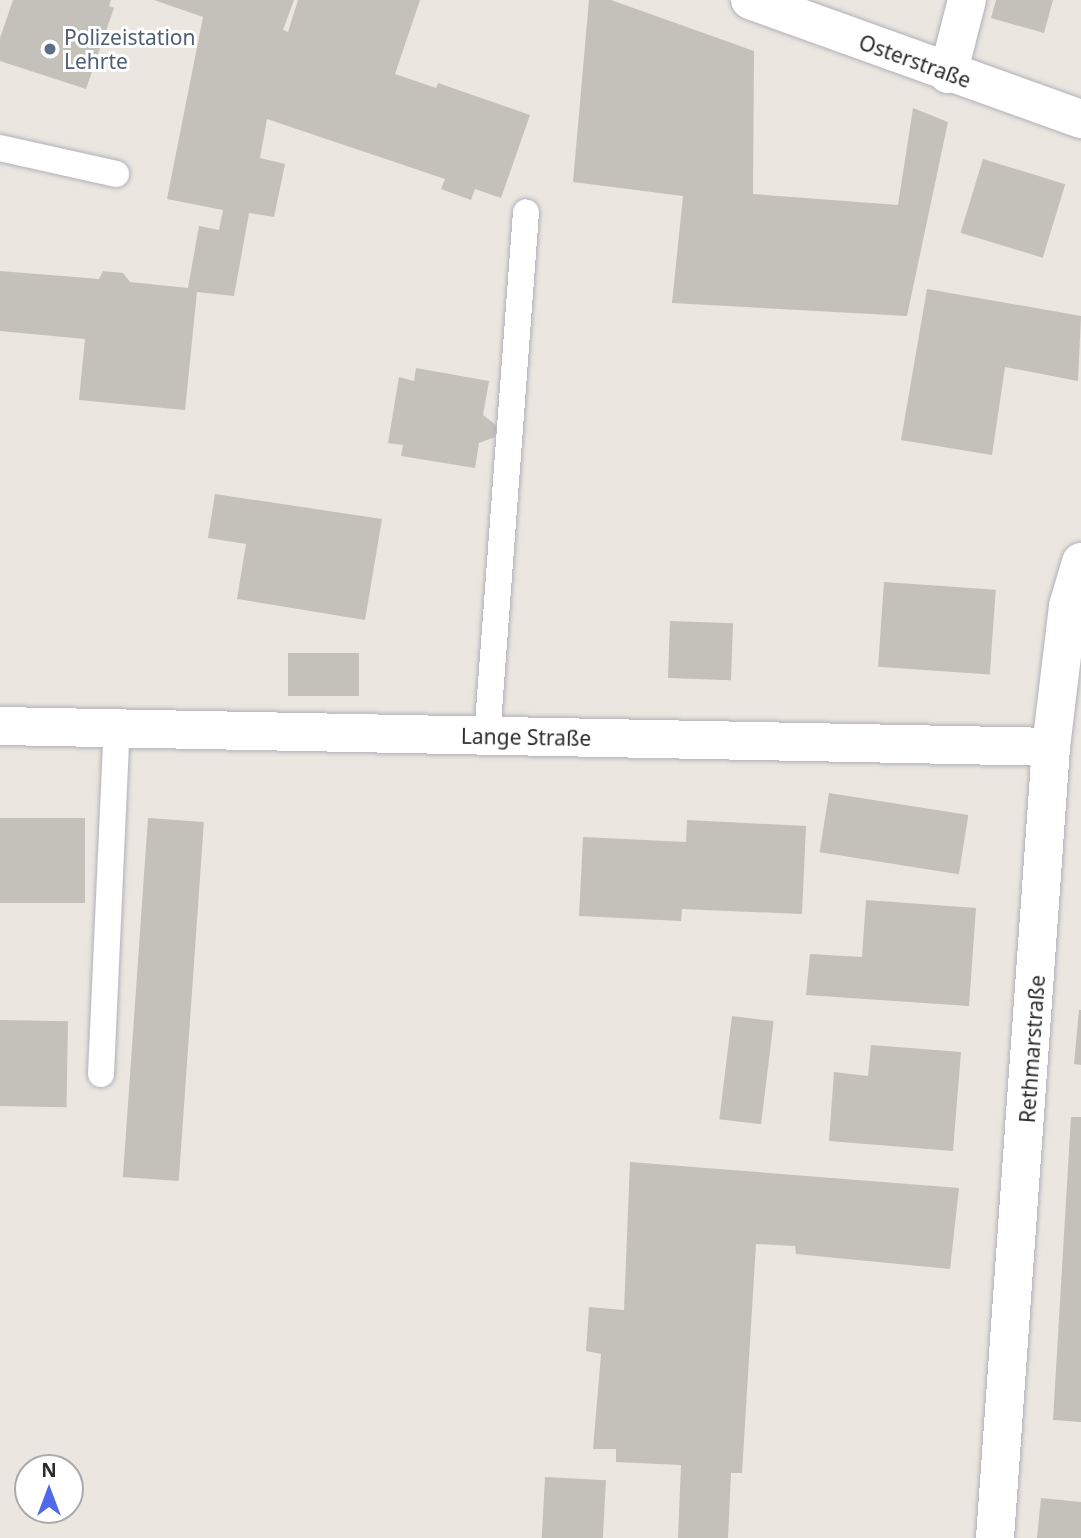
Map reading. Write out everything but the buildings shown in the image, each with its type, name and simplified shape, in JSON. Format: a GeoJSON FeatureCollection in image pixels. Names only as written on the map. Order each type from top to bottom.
{"type":"FeatureCollection","features":[{"type":"Feature","properties":{"kind":"street","name":"Osterstraße"},"geometry":{"type":"LineString","coordinates":[[750,0],[948,74],[1081,119]]}},
{"type":"Feature","properties":{"kind":"street"},"geometry":{"type":"LineString","coordinates":[[948,74],[967,0]]}},
{"type":"Feature","properties":{"kind":"street","name":"Rethmarstraße"},"geometry":{"type":"LineString","coordinates":[[995,1538],[1051,747],[1068,606],[1081,562]]}},
{"type":"Feature","properties":{"kind":"street","name":"Lange Straße"},"geometry":{"type":"LineString","coordinates":[[0,726],[1051,747]]}},
{"type":"Feature","properties":{"kind":"lane"},"geometry":{"type":"LineString","coordinates":[[0,148],[116,174]]}},
{"type":"Feature","properties":{"kind":"lane"},"geometry":{"type":"LineString","coordinates":[[487,737],[526,212]]}},
{"type":"Feature","properties":{"kind":"lane"},"geometry":{"type":"LineString","coordinates":[[102,1074],[117,727]]}},
{"type":"Feature","properties":{"kind":"place","name":"Polizeistation Lehrte"},"geometry":{"type":"Point","coordinates":[50,49]}}]}
